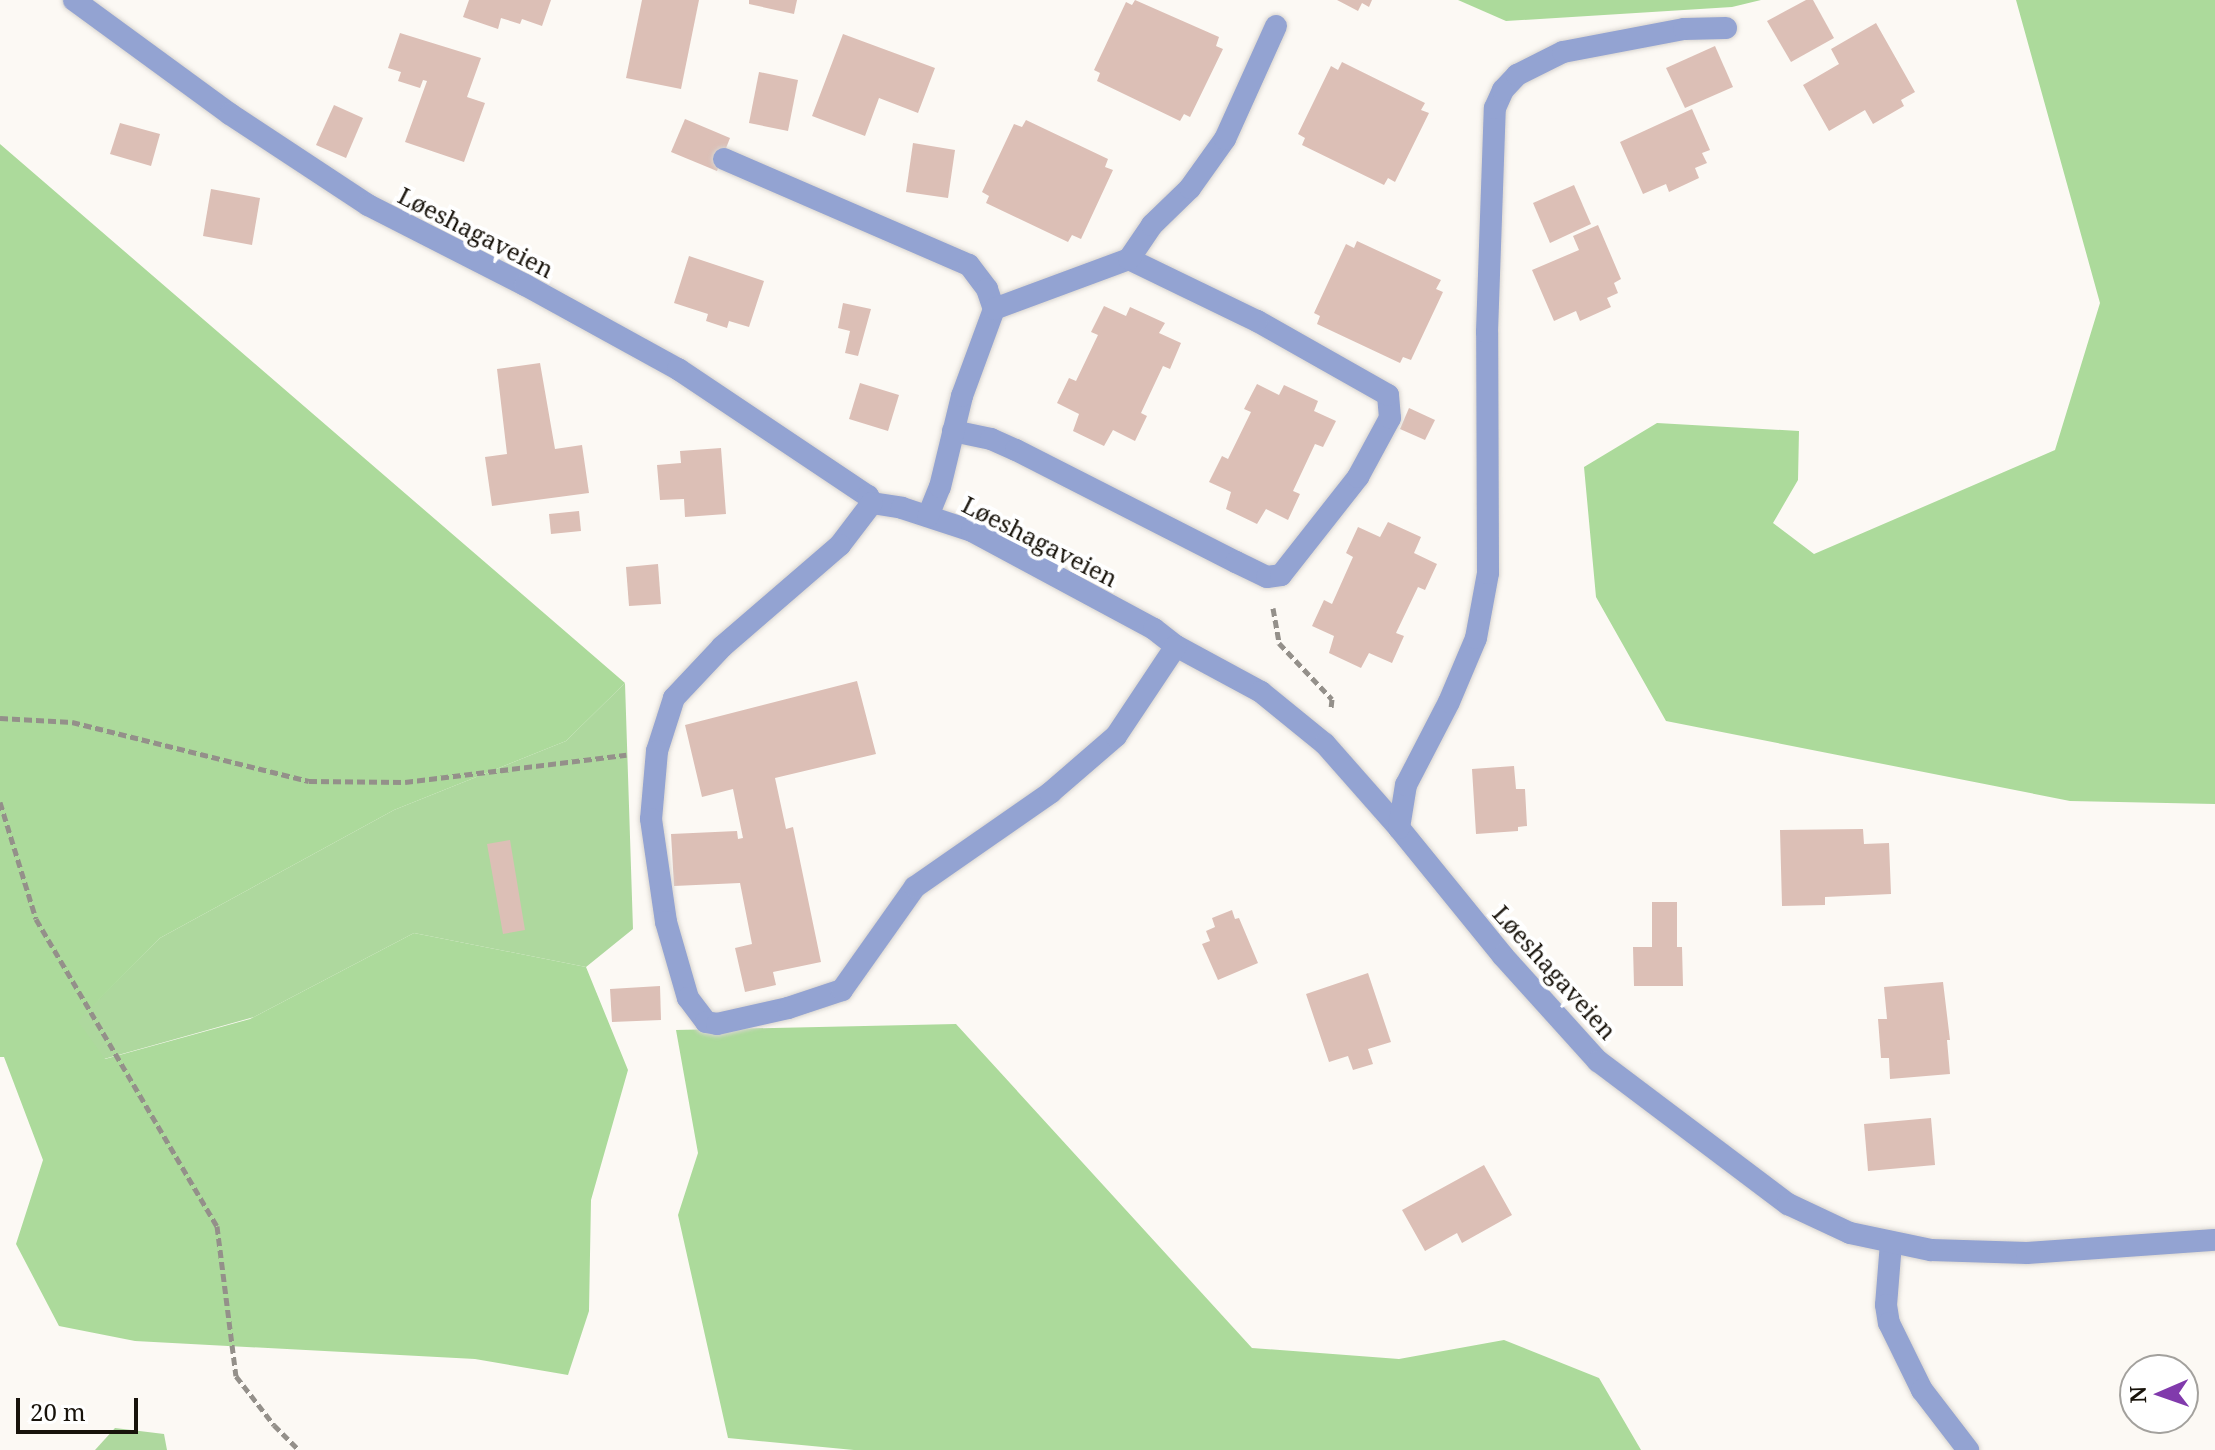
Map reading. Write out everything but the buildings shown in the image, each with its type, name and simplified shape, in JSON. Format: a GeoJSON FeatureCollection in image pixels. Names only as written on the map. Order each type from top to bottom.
{"type":"FeatureCollection","features":[{"type":"Feature","properties":{"kind":"street","name":"Løeshagaveien"},"geometry":{"type":"LineString","coordinates":[[74,0],[230,114],[368,205],[525,285],[678,369],[857,488],[872,503],[928,516],[972,531],[1154,629],[1176,646],[1261,692],[1325,744],[1399,828],[1503,956],[1598,1061],[1788,1204],[1850,1233],[1931,1250],[2027,1253],[2215,1240]]}},
{"type":"Feature","properties":{"kind":"street"},"geometry":{"type":"LineString","coordinates":[[994,309],[1129,259],[1152,225],[1190,188],[1225,139],[1276,26]]}},
{"type":"Feature","properties":{"kind":"street"},"geometry":{"type":"LineString","coordinates":[[1399,828],[1406,785],[1449,702],[1476,638],[1488,573],[1487,316],[1495,108],[1503,90],[1517,75],[1563,52],[1684,29],[1726,28]]}},
{"type":"Feature","properties":{"kind":"street"},"geometry":{"type":"LineString","coordinates":[[724,159],[969,265],[987,289],[994,309],[979,341],[940,487],[928,516]]}},
{"type":"Feature","properties":{"kind":"street"},"geometry":{"type":"LineString","coordinates":[[953,431],[991,439],[1267,577],[1281,575],[1358,477],[1390,418],[1388,395],[1257,321],[1129,259]]}},
{"type":"Feature","properties":{"kind":"street"},"geometry":{"type":"LineString","coordinates":[[872,503],[840,545],[722,647],[674,698],[657,751],[651,819],[666,922],[688,998],[706,1022],[717,1024],[788,1008],[842,990],[915,887],[1050,793],[1116,736],[1176,646]]}},
{"type":"Feature","properties":{"kind":"street"},"geometry":{"type":"LineString","coordinates":[[1891,1243],[1886,1305],[1889,1323],[1922,1390],[1968,1450]]}},
{"type":"Feature","properties":{"kind":"path"},"geometry":{"type":"LineString","coordinates":[[1267,577],[1279,643],[1332,699],[1325,744]]}},
{"type":"Feature","properties":{"kind":"path"},"geometry":{"type":"LineString","coordinates":[[0,718],[72,722],[309,781],[405,782],[657,751]]}},
{"type":"Feature","properties":{"kind":"path"},"geometry":{"type":"LineString","coordinates":[[0,802],[36,919],[217,1226],[236,1376],[274,1425],[299,1450]]}},
{"type":"Feature","properties":{"kind":"green space"},"geometry":{"type":"Polygon","coordinates":[[[1458,0],[1761,0],[1732,7],[1506,21],[1458,0]]]}},
{"type":"Feature","properties":{"kind":"green space"},"geometry":{"type":"Polygon","coordinates":[[[2016,0],[2215,0],[2215,804],[2070,801],[1666,721],[1596,597],[1584,467],[1657,423],[1799,431],[1798,480],[1773,523],[1814,554],[2055,450],[2100,303],[2016,0]]]}},
{"type":"Feature","properties":{"kind":"green space"},"geometry":{"type":"Polygon","coordinates":[[[0,144],[625,683],[566,741],[394,810],[160,938],[78,1021],[105,1059],[250,1019],[414,933],[586,967],[628,1070],[591,1200],[589,1311],[568,1375],[475,1359],[135,1341],[59,1326],[16,1244],[43,1160],[4,1057],[0,1057],[0,144]]]}},
{"type":"Feature","properties":{"kind":"green space"},"geometry":{"type":"Polygon","coordinates":[[[625,683],[633,929],[586,967],[414,933],[254,1017],[104,1059],[77,1021],[160,938],[394,810],[566,741],[625,683]]]}},
{"type":"Feature","properties":{"kind":"green space"},"geometry":{"type":"Polygon","coordinates":[[[956,1024],[1252,1348],[1399,1359],[1504,1340],[1599,1378],[1641,1450],[854,1450],[728,1438],[678,1215],[698,1153],[676,1030],[956,1024]]]}},
{"type":"Feature","properties":{"kind":"green space"},"geometry":{"type":"Polygon","coordinates":[[[115,1428],[164,1434],[167,1450],[95,1450],[115,1428]]]}}]}
